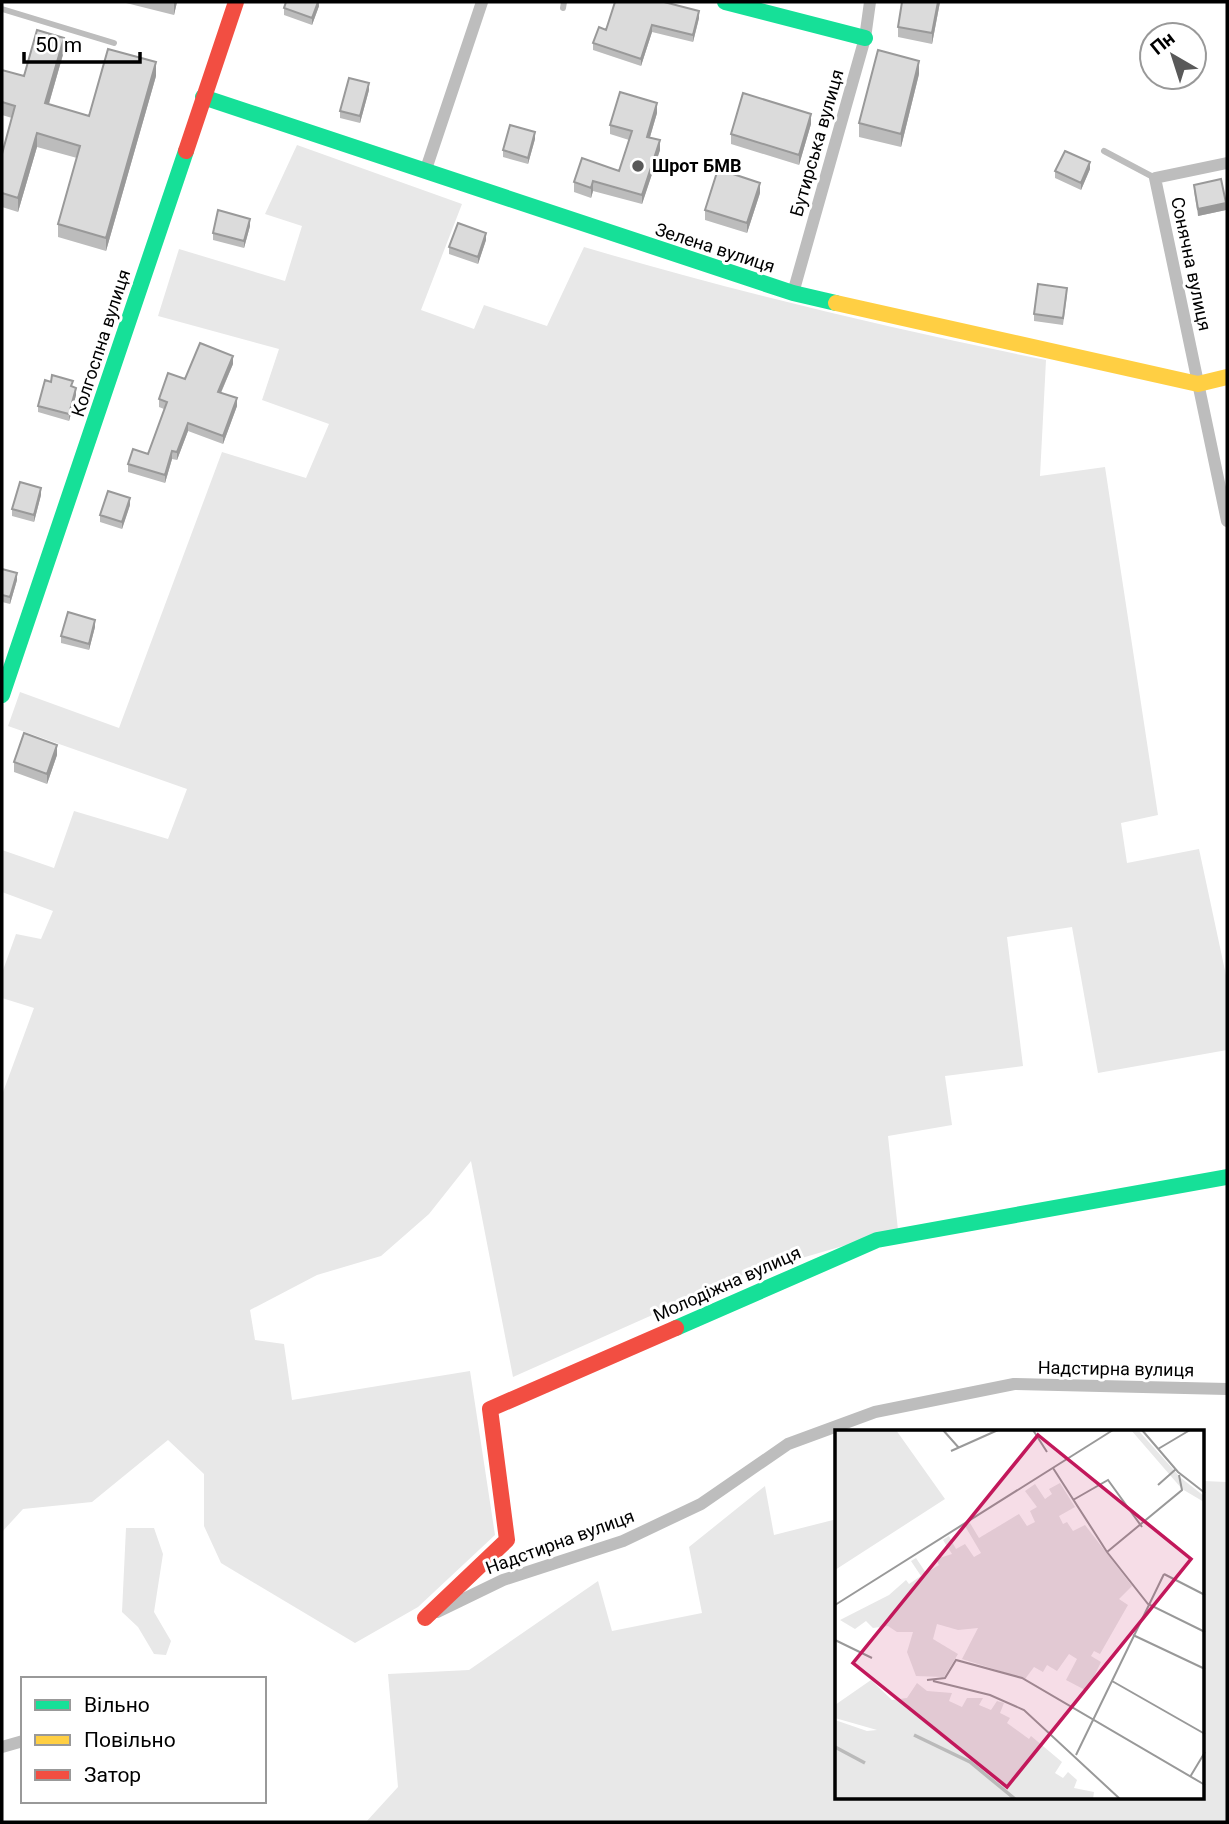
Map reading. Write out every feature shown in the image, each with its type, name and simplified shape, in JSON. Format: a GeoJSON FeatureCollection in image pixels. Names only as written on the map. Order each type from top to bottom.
{"type":"FeatureCollection","features":[{"type":"Feature","properties":{"kind":"street","name":"Колгоспна вулиця"},"geometry":{"type":"LineString","coordinates":[[2,695],[236,2]]}},
{"type":"Feature","properties":{"kind":"street"},"geometry":{"type":"LineString","coordinates":[[425,172],[482,2]]}},
{"type":"Feature","properties":{"kind":"street"},"geometry":{"type":"LineString","coordinates":[[725,2],[865,38]]}},
{"type":"Feature","properties":{"kind":"street","name":"Бутирська вулиця"},"geometry":{"type":"LineString","coordinates":[[793,293],[865,38],[870,2]]}},
{"type":"Feature","properties":{"kind":"street","name":"Зелена вулиця"},"geometry":{"type":"LineString","coordinates":[[203,97],[793,293],[1199,384],[1227,377]]}},
{"type":"Feature","properties":{"kind":"street"},"geometry":{"type":"LineString","coordinates":[[1155,178],[1227,163]]}},
{"type":"Feature","properties":{"kind":"street","name":"Сонячна вулиця"},"geometry":{"type":"LineString","coordinates":[[1155,178],[1227,522]]}},
{"type":"Feature","properties":{"kind":"street","name":"Молодіжна вулиця"},"geometry":{"type":"LineString","coordinates":[[425,1618],[507,1540],[490,1409],[877,1240],[1227,1177]]}},
{"type":"Feature","properties":{"kind":"street","name":"Надстирна вулиця"},"geometry":{"type":"LineString","coordinates":[[425,1618],[503,1580],[623,1541],[701,1503],[788,1444],[874,1412],[1014,1384],[1227,1389]]}},
{"type":"Feature","properties":{"kind":"street"},"geometry":{"type":"LineString","coordinates":[[2,1746],[21,1741]]}},
{"type":"Feature","properties":{"kind":"lane"},"geometry":{"type":"LineString","coordinates":[[2,9],[114,43]]}},
{"type":"Feature","properties":{"kind":"lane"},"geometry":{"type":"LineString","coordinates":[[1104,150],[1155,178]]}},
{"type":"Feature","properties":{"kind":"shaded area"},"geometry":{"type":"Polygon","coordinates":[[[297,145],[462,204],[421,310],[474,329],[484,305],[547,326],[584,247],[814,309],[1046,360],[1040,476],[1105,467],[1158,815],[1121,823],[1127,863],[1199,849],[1227,980],[1227,1050],[1098,1073],[1072,927],[1007,937],[1023,1066],[945,1076],[952,1125],[888,1136],[898,1230],[740,1276],[513,1377],[471,1161],[429,1214],[381,1256],[317,1275],[250,1310],[255,1340],[284,1344],[292,1400],[470,1371],[495,1535],[418,1607],[355,1643],[221,1563],[204,1526],[204,1474],[168,1440],[92,1502],[23,1509],[2,1532],[2,1095],[34,1008],[2,998],[2,973],[16,934],[41,939],[53,911],[2,892],[2,850],[54,868],[74,811],[168,839],[187,789],[8,726],[20,692],[119,728],[222,452],[306,478],[329,424],[262,400],[279,349],[158,316],[179,249],[285,281],[302,226],[265,214],[297,145]]]}},
{"type":"Feature","properties":{"kind":"shaded area"},"geometry":{"type":"Polygon","coordinates":[[[1204,1481],[1227,1482],[1227,1822],[366,1822],[398,1787],[388,1674],[469,1670],[598,1581],[612,1631],[702,1613],[689,1547],[765,1486],[774,1535],[835,1520],[835,1800],[1204,1800],[1204,1481]]]}},
{"type":"Feature","properties":{"kind":"shaded area"},"geometry":{"type":"Polygon","coordinates":[[[126,1528],[154,1528],[163,1554],[154,1612],[171,1641],[166,1655],[154,1654],[138,1627],[122,1612],[126,1528]]]}},
{"type":"Feature","properties":{"kind":"building"},"geometry":{"type":"Polygon","coordinates":[[[286,2],[318,2],[312,18],[284,8],[286,2]]]}},
{"type":"Feature","properties":{"kind":"building"},"geometry":{"type":"Polygon","coordinates":[[[615,2],[664,2],[699,11],[693,35],[652,25],[641,59],[593,43],[599,27],[606,30],[615,2]]]}},
{"type":"Feature","properties":{"kind":"building"},"geometry":{"type":"Polygon","coordinates":[[[902,2],[938,2],[932,33],[898,27],[902,2]]]}},
{"type":"Feature","properties":{"kind":"building"},"geometry":{"type":"Polygon","coordinates":[[[37,30],[64,38],[45,103],[89,116],[108,49],[156,62],[106,238],[58,224],[80,146],[37,133],[18,198],[2,193],[2,154],[15,106],[2,102],[2,70],[24,76],[37,30]]]}},
{"type":"Feature","properties":{"kind":"building"},"geometry":{"type":"Polygon","coordinates":[[[878,50],[919,61],[901,134],[859,123],[878,50]]]}},
{"type":"Feature","properties":{"kind":"building"},"geometry":{"type":"Polygon","coordinates":[[[349,78],[369,83],[360,116],[340,111],[349,78]]]}},
{"type":"Feature","properties":{"kind":"building"},"geometry":{"type":"Polygon","coordinates":[[[620,92],[657,103],[647,137],[660,140],[642,195],[593,181],[591,188],[574,182],[582,158],[619,171],[632,131],[610,125],[620,92]]]}},
{"type":"Feature","properties":{"kind":"building"},"geometry":{"type":"Polygon","coordinates":[[[743,93],[811,114],[799,155],[731,134],[743,93]]]}},
{"type":"Feature","properties":{"kind":"building"},"geometry":{"type":"Polygon","coordinates":[[[510,125],[535,132],[528,158],[503,150],[510,125]]]}},
{"type":"Feature","properties":{"kind":"building"},"geometry":{"type":"Polygon","coordinates":[[[1065,151],[1090,162],[1081,183],[1055,171],[1065,151]]]}},
{"type":"Feature","properties":{"kind":"building"},"geometry":{"type":"Polygon","coordinates":[[[718,169],[760,183],[747,223],[705,210],[718,169]]]}},
{"type":"Feature","properties":{"kind":"building"},"geometry":{"type":"Polygon","coordinates":[[[1221,179],[1226,203],[1198,209],[1194,185],[1221,179]]]}},
{"type":"Feature","properties":{"kind":"building"},"geometry":{"type":"Polygon","coordinates":[[[218,210],[250,219],[244,241],[213,233],[218,210]]]}},
{"type":"Feature","properties":{"kind":"building"},"geometry":{"type":"Polygon","coordinates":[[[458,223],[486,233],[478,257],[449,247],[458,223]]]}},
{"type":"Feature","properties":{"kind":"building"},"geometry":{"type":"Polygon","coordinates":[[[1038,284],[1067,288],[1063,318],[1034,314],[1038,284]]]}},
{"type":"Feature","properties":{"kind":"building"},"geometry":{"type":"Polygon","coordinates":[[[200,343],[233,356],[218,392],[237,398],[223,436],[188,423],[177,452],[172,451],[165,475],[128,464],[133,449],[148,454],[167,402],[159,399],[168,373],[185,379],[200,343]]]}},
{"type":"Feature","properties":{"kind":"building"},"geometry":{"type":"Polygon","coordinates":[[[52,375],[73,381],[71,386],[76,388],[69,414],[38,406],[45,380],[51,382],[52,375]]]}},
{"type":"Feature","properties":{"kind":"building"},"geometry":{"type":"Polygon","coordinates":[[[20,482],[41,488],[34,515],[12,509],[20,482]]]}},
{"type":"Feature","properties":{"kind":"building"},"geometry":{"type":"Polygon","coordinates":[[[108,491],[130,498],[122,522],[100,515],[108,491]]]}},
{"type":"Feature","properties":{"kind":"building"},"geometry":{"type":"Polygon","coordinates":[[[2,569],[17,573],[10,597],[2,595],[2,569]]]}},
{"type":"Feature","properties":{"kind":"building"},"geometry":{"type":"Polygon","coordinates":[[[68,612],[95,620],[89,644],[61,636],[68,612]]]}},
{"type":"Feature","properties":{"kind":"building"},"geometry":{"type":"Polygon","coordinates":[[[24,733],[57,745],[47,774],[14,762],[24,733]]]}},
{"type":"Feature","properties":{"kind":"traffic: fast"},"geometry":{"type":"LineString","coordinates":[[725,2],[865,38]]}},
{"type":"Feature","properties":{"kind":"traffic: fast"},"geometry":{"type":"LineString","coordinates":[[203,97],[793,293],[836,303]]}},
{"type":"Feature","properties":{"kind":"traffic: fast"},"geometry":{"type":"LineString","coordinates":[[2,695],[186,151]]}},
{"type":"Feature","properties":{"kind":"traffic: fast"},"geometry":{"type":"LineString","coordinates":[[676,1328],[877,1240],[1227,1177]]}},
{"type":"Feature","properties":{"kind":"traffic: slow"},"geometry":{"type":"LineString","coordinates":[[836,303],[1198,384],[1227,377]]}},
{"type":"Feature","properties":{"kind":"traffic: jam"},"geometry":{"type":"LineString","coordinates":[[186,151],[236,2]]}},
{"type":"Feature","properties":{"kind":"traffic: jam"},"geometry":{"type":"LineString","coordinates":[[425,1618],[507,1540],[490,1409],[676,1328]]}},
{"type":"Feature","properties":{"kind":"place","name":"Шрот БМВ"},"geometry":{"type":"Point","coordinates":[638,166]}}]}
